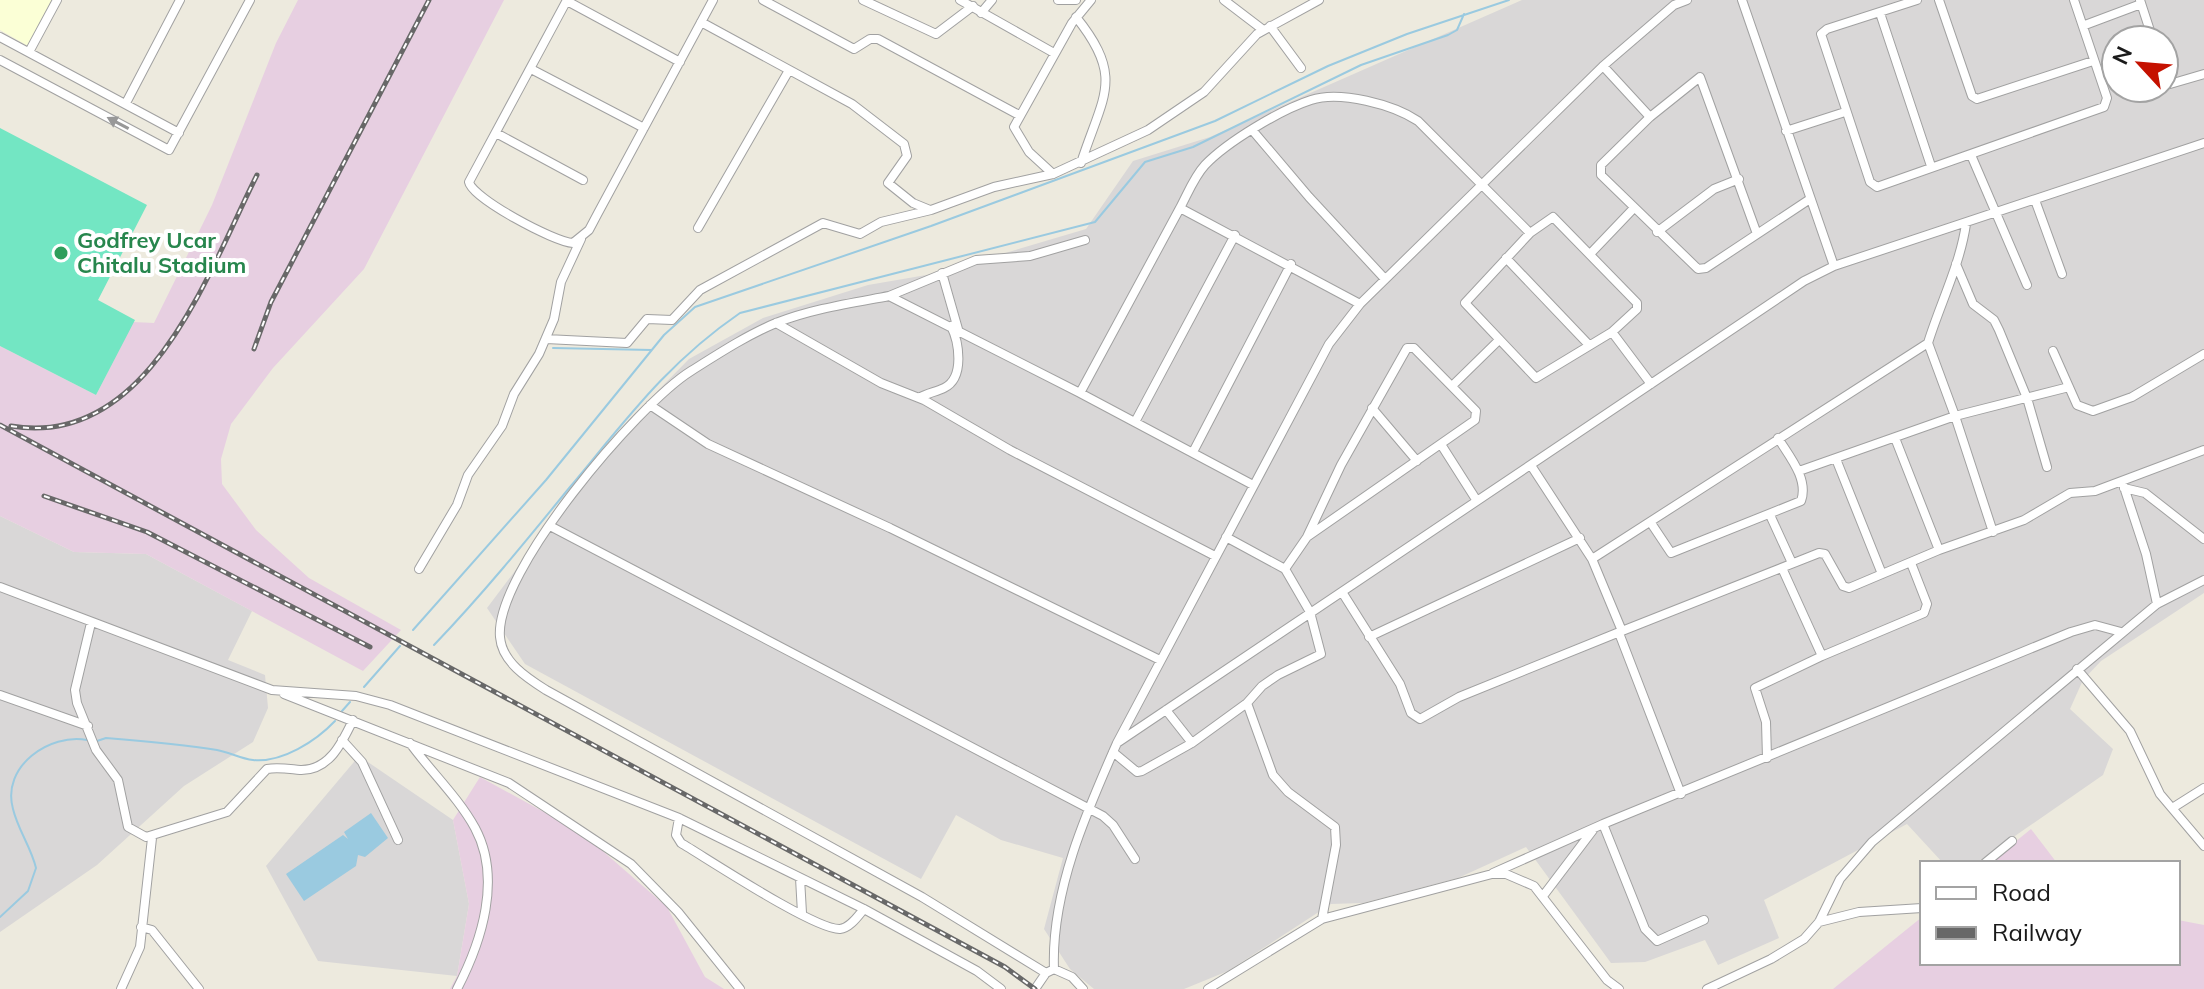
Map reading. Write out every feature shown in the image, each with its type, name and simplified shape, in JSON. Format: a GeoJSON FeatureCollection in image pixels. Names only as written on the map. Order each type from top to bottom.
{"type":"FeatureCollection","features":[{"type":"Feature","properties":{"kind":"street"},"geometry":{"type":"LineString","coordinates":[[29,52],[57,0]]}},
{"type":"Feature","properties":{"kind":"street"},"geometry":{"type":"LineString","coordinates":[[126,103],[180,0]]}},
{"type":"Feature","properties":{"kind":"street"},"geometry":{"type":"LineString","coordinates":[[0,60],[167,150],[250,0]]}},
{"type":"Feature","properties":{"kind":"street"},"geometry":{"type":"LineString","coordinates":[[581,238],[564,243],[471,190],[471,176],[567,0],[680,62]]}},
{"type":"Feature","properties":{"kind":"street"},"geometry":{"type":"LineString","coordinates":[[419,569],[457,505],[468,475],[502,426],[514,394],[546,339],[554,319],[561,282],[581,238],[713,0]]}},
{"type":"Feature","properties":{"kind":"street"},"geometry":{"type":"LineString","coordinates":[[763,0],[854,49],[870,39],[878,39],[1019,115]]}},
{"type":"Feature","properties":{"kind":"street"},"geometry":{"type":"LineString","coordinates":[[863,0],[936,34],[966,2],[1054,53]]}},
{"type":"Feature","properties":{"kind":"street"},"geometry":{"type":"LineString","coordinates":[[981,13],[992,0]]}},
{"type":"Feature","properties":{"kind":"street"},"geometry":{"type":"LineString","coordinates":[[1058,0],[1076,0]]}},
{"type":"Feature","properties":{"kind":"street"},"geometry":{"type":"LineString","coordinates":[[1053,174],[1040,165],[1014,127],[1054,53],[1076,17],[1091,0]]}},
{"type":"Feature","properties":{"kind":"street"},"geometry":{"type":"LineString","coordinates":[[1224,0],[1266,28],[1301,68]]}},
{"type":"Feature","properties":{"kind":"street"},"geometry":{"type":"LineString","coordinates":[[546,339],[627,343],[647,319],[672,320],[700,290],[823,223],[860,234],[881,222],[931,210],[985,190],[1053,174],[1081,163],[1171,117],[1204,92],[1266,28],[1319,0]]}},
{"type":"Feature","properties":{"kind":"street"},"geometry":{"type":"LineString","coordinates":[[1035,989],[1050,971],[1055,930],[1087,809],[1160,660],[1329,344],[1360,304],[1603,66],[1673,2],[1687,0]]}},
{"type":"Feature","properties":{"kind":"street"},"geometry":{"type":"LineString","coordinates":[[1742,0],[1834,266]]}},
{"type":"Feature","properties":{"kind":"street"},"geometry":{"type":"LineString","coordinates":[[1917,0],[1827,29],[1821,34],[1845,112],[1873,186],[1877,187],[2104,107],[2107,98],[2093,61],[2085,25],[2074,0]]}},
{"type":"Feature","properties":{"kind":"street"},"geometry":{"type":"LineString","coordinates":[[1939,0],[1972,96],[1977,99],[2093,61]]}},
{"type":"Feature","properties":{"kind":"street"},"geometry":{"type":"LineString","coordinates":[[2085,25],[2140,2],[2148,24]]}},
{"type":"Feature","properties":{"kind":"street"},"geometry":{"type":"LineString","coordinates":[[1880,13],[1931,166]]}},
{"type":"Feature","properties":{"kind":"street"},"geometry":{"type":"LineString","coordinates":[[1076,17],[1102,53],[1108,76],[1081,163]]}},
{"type":"Feature","properties":{"kind":"street"},"geometry":{"type":"LineString","coordinates":[[701,22],[788,72],[852,104],[904,144],[907,156],[888,183],[913,203],[931,210]]}},
{"type":"Feature","properties":{"kind":"street"},"geometry":{"type":"LineString","coordinates":[[0,37],[179,133]]}},
{"type":"Feature","properties":{"kind":"street"},"geometry":{"type":"LineString","coordinates":[[1603,66],[1650,117]]}},
{"type":"Feature","properties":{"kind":"street"},"geometry":{"type":"LineString","coordinates":[[531,69],[644,128]]}},
{"type":"Feature","properties":{"kind":"street"},"geometry":{"type":"LineString","coordinates":[[698,228],[788,72]]}},
{"type":"Feature","properties":{"kind":"street"},"geometry":{"type":"LineString","coordinates":[[2180,81],[2204,74]]}},
{"type":"Feature","properties":{"kind":"street"},"geometry":{"type":"LineString","coordinates":[[1757,234],[1703,79],[1696,77],[1650,117],[1599,170],[1633,209],[1698,269],[1706,268],[1810,199]]}},
{"type":"Feature","properties":{"kind":"street"},"geometry":{"type":"LineString","coordinates":[[1080,393],[1206,164],[1253,131],[1313,99],[1381,103],[1401,109],[1418,121],[1530,233]]}},
{"type":"Feature","properties":{"kind":"street"},"geometry":{"type":"LineString","coordinates":[[1786,131],[1845,112]]}},
{"type":"Feature","properties":{"kind":"street"},"geometry":{"type":"LineString","coordinates":[[1253,131],[1385,279]]}},
{"type":"Feature","properties":{"kind":"street"},"geometry":{"type":"LineString","coordinates":[[496,133],[583,180]]}},
{"type":"Feature","properties":{"kind":"street"},"geometry":{"type":"LineString","coordinates":[[1115,748],[1310,612],[1532,467],[1804,281],[1834,266],[2204,143]]}},
{"type":"Feature","properties":{"kind":"street"},"geometry":{"type":"LineString","coordinates":[[1971,155],[2027,285]]}},
{"type":"Feature","properties":{"kind":"street"},"geometry":{"type":"LineString","coordinates":[[1657,232],[1714,189],[1739,179]]}},
{"type":"Feature","properties":{"kind":"street"},"geometry":{"type":"LineString","coordinates":[[2035,200],[2062,274]]}},
{"type":"Feature","properties":{"kind":"street"},"geometry":{"type":"LineString","coordinates":[[1180,208],[1291,264],[1360,304]]}},
{"type":"Feature","properties":{"kind":"street"},"geometry":{"type":"LineString","coordinates":[[1591,253],[1633,209]]}},
{"type":"Feature","properties":{"kind":"street"},"geometry":{"type":"LineString","coordinates":[[1553,217],[1591,253],[1637,303],[1634,315],[1612,332],[1536,378],[1465,303],[1530,233],[1553,217]]}},
{"type":"Feature","properties":{"kind":"street"},"geometry":{"type":"LineString","coordinates":[[1592,559],[1928,343],[1956,264],[1966,224]]}},
{"type":"Feature","properties":{"kind":"street"},"geometry":{"type":"LineString","coordinates":[[1135,422],[1235,235]]}},
{"type":"Feature","properties":{"kind":"street"},"geometry":{"type":"LineString","coordinates":[[1083,989],[1072,977],[1050,971],[523,675],[502,648],[501,620],[519,570],[550,526],[650,405],[689,372],[776,323],[889,296],[991,256],[1030,256],[1085,240]]}},
{"type":"Feature","properties":{"kind":"street"},"geometry":{"type":"LineString","coordinates":[[1506,258],[1589,345]]}},
{"type":"Feature","properties":{"kind":"street"},"geometry":{"type":"LineString","coordinates":[[1193,452],[1291,264]]}},
{"type":"Feature","properties":{"kind":"street"},"geometry":{"type":"LineString","coordinates":[[1956,264],[1973,304],[1994,320],[1999,330],[2027,398],[2047,467]]}},
{"type":"Feature","properties":{"kind":"street"},"geometry":{"type":"LineString","coordinates":[[919,398],[945,388],[954,375],[959,349],[942,273]]}},
{"type":"Feature","properties":{"kind":"street"},"geometry":{"type":"LineString","coordinates":[[889,296],[954,327],[1253,485]]}},
{"type":"Feature","properties":{"kind":"street"},"geometry":{"type":"LineString","coordinates":[[776,323],[881,383],[919,398],[1021,457],[1215,556]]}},
{"type":"Feature","properties":{"kind":"street"},"geometry":{"type":"LineString","coordinates":[[1612,332],[1651,384]]}},
{"type":"Feature","properties":{"kind":"street"},"geometry":{"type":"LineString","coordinates":[[1453,385],[1498,341]]}},
{"type":"Feature","properties":{"kind":"street"},"geometry":{"type":"LineString","coordinates":[[1928,343],[1993,532]]}},
{"type":"Feature","properties":{"kind":"street"},"geometry":{"type":"LineString","coordinates":[[1285,569],[1307,537],[1372,408],[1411,347],[1453,385],[1477,416],[1442,446],[1307,537]]}},
{"type":"Feature","properties":{"kind":"street"},"geometry":{"type":"LineString","coordinates":[[2053,351],[2077,405],[2093,411],[2132,397],[2204,354]]}},
{"type":"Feature","properties":{"kind":"street"},"geometry":{"type":"LineString","coordinates":[[1799,471],[1955,416],[2069,387]]}},
{"type":"Feature","properties":{"kind":"street"},"geometry":{"type":"LineString","coordinates":[[650,405],[708,444],[890,528],[908,540],[965,563],[1160,660]]}},
{"type":"Feature","properties":{"kind":"street"},"geometry":{"type":"LineString","coordinates":[[1372,408],[1417,461]]}},
{"type":"Feature","properties":{"kind":"street"},"geometry":{"type":"LineString","coordinates":[[1651,523],[1671,553],[1801,501],[1804,492],[1799,471],[1778,438]]}},
{"type":"Feature","properties":{"kind":"street"},"geometry":{"type":"LineString","coordinates":[[1895,438],[1939,550]]}},
{"type":"Feature","properties":{"kind":"street"},"geometry":{"type":"LineString","coordinates":[[1442,446],[1477,501]]}},
{"type":"Feature","properties":{"kind":"street"},"geometry":{"type":"LineString","coordinates":[[1342,592],[1400,684],[1411,713],[1420,719],[1459,697],[1792,563],[1825,554],[1846,588],[2024,520],[2062,496],[2123,484],[2204,450]]}},
{"type":"Feature","properties":{"kind":"street"},"geometry":{"type":"LineString","coordinates":[[1836,459],[1882,574]]}},
{"type":"Feature","properties":{"kind":"street"},"geometry":{"type":"LineString","coordinates":[[1532,467],[1592,559],[1681,794]]}},
{"type":"Feature","properties":{"kind":"street"},"geometry":{"type":"LineString","coordinates":[[2123,484],[2145,493],[2204,539]]}},
{"type":"Feature","properties":{"kind":"street"},"geometry":{"type":"LineString","coordinates":[[2123,484],[2157,604]]}},
{"type":"Feature","properties":{"kind":"street"},"geometry":{"type":"LineString","coordinates":[[1770,515],[1792,563]]}},
{"type":"Feature","properties":{"kind":"street"},"geometry":{"type":"LineString","coordinates":[[550,526],[1087,809],[1113,825],[1135,859]]}},
{"type":"Feature","properties":{"kind":"street"},"geometry":{"type":"LineString","coordinates":[[1115,748],[1137,772],[1192,743],[1247,703],[1262,686],[1278,675],[1321,654],[1310,612],[1285,569],[1226,537]]}},
{"type":"Feature","properties":{"kind":"street"},"geometry":{"type":"LineString","coordinates":[[1369,637],[1580,538]]}},
{"type":"Feature","properties":{"kind":"street"},"geometry":{"type":"LineString","coordinates":[[1767,758],[1766,722],[1755,688],[1924,613],[1927,604],[1911,563]]}},
{"type":"Feature","properties":{"kind":"street"},"geometry":{"type":"LineString","coordinates":[[1782,568],[1822,656]]}},
{"type":"Feature","properties":{"kind":"street"},"geometry":{"type":"LineString","coordinates":[[1707,989],[1771,959],[1804,939],[1819,922],[1840,879],[1872,842],[2121,632],[2157,604],[2204,580]]}},
{"type":"Feature","properties":{"kind":"street"},"geometry":{"type":"LineString","coordinates":[[0,587],[353,720],[509,783],[631,864],[678,912],[740,989]]}},
{"type":"Feature","properties":{"kind":"street"},"geometry":{"type":"LineString","coordinates":[[91,623],[75,690],[77,703],[96,750],[118,780],[128,827],[152,838],[227,812],[267,769],[311,770],[318,767],[329,759],[353,720]]}},
{"type":"Feature","properties":{"kind":"street"},"geometry":{"type":"LineString","coordinates":[[1208,989],[1322,919],[1492,874],[1603,824],[2071,632],[2095,625],[2121,632]]}},
{"type":"Feature","properties":{"kind":"street"},"geometry":{"type":"LineString","coordinates":[[2077,669],[2130,731],[2153,782],[2204,846]]}},
{"type":"Feature","properties":{"kind":"street"},"geometry":{"type":"LineString","coordinates":[[272,690],[356,696],[390,705],[679,818],[864,909],[977,971],[1001,989]]}},
{"type":"Feature","properties":{"kind":"street"},"geometry":{"type":"LineString","coordinates":[[0,695],[90,730]]}},
{"type":"Feature","properties":{"kind":"street"},"geometry":{"type":"LineString","coordinates":[[1247,703],[1273,775],[1288,792],[1335,827],[1336,845],[1322,919]]}},
{"type":"Feature","properties":{"kind":"street"},"geometry":{"type":"LineString","coordinates":[[1166,710],[1192,743]]}},
{"type":"Feature","properties":{"kind":"street"},"geometry":{"type":"LineString","coordinates":[[342,740],[362,762],[398,840]]}},
{"type":"Feature","properties":{"kind":"street"},"geometry":{"type":"LineString","coordinates":[[409,742],[474,827],[488,862],[483,919],[469,966],[457,989]]}},
{"type":"Feature","properties":{"kind":"street"},"geometry":{"type":"LineString","coordinates":[[2174,807],[2204,788]]}},
{"type":"Feature","properties":{"kind":"street"},"geometry":{"type":"LineString","coordinates":[[679,818],[676,835],[681,843],[802,913],[840,929],[848,926],[864,909]]}},
{"type":"Feature","properties":{"kind":"street"},"geometry":{"type":"LineString","coordinates":[[1603,824],[1651,937],[1657,941],[1704,920]]}},
{"type":"Feature","properties":{"kind":"street"},"geometry":{"type":"LineString","coordinates":[[1543,896],[1594,829]]}},
{"type":"Feature","properties":{"kind":"street"},"geometry":{"type":"LineString","coordinates":[[121,989],[140,947],[152,838]]}},
{"type":"Feature","properties":{"kind":"street"},"geometry":{"type":"LineString","coordinates":[[1987,861],[2012,841]]}},
{"type":"Feature","properties":{"kind":"street"},"geometry":{"type":"LineString","coordinates":[[1492,874],[1506,874],[1534,886],[1607,980],[1619,989]]}},
{"type":"Feature","properties":{"kind":"street"},"geometry":{"type":"LineString","coordinates":[[800,878],[802,913]]}},
{"type":"Feature","properties":{"kind":"street"},"geometry":{"type":"LineString","coordinates":[[1819,922],[1859,912],[1920,908]]}},
{"type":"Feature","properties":{"kind":"street"},"geometry":{"type":"LineString","coordinates":[[141,927],[152,930],[199,989]]}},
{"type":"Feature","properties":{"kind":"shaded area"},"geometry":{"type":"Polygon","coordinates":[[[0,0],[52,0],[28,46],[0,30],[0,0]]]}},
{"type":"Feature","properties":{"kind":"shaded area"},"geometry":{"type":"Polygon","coordinates":[[[298,0],[504,0],[364,269],[273,368],[231,424],[221,459],[222,484],[256,530],[309,578],[401,630],[363,671],[146,554],[74,552],[0,516],[0,346],[96,395],[133,322],[154,323],[212,205],[276,43],[298,0]]]}},
{"type":"Feature","properties":{"kind":"shaded area"},"geometry":{"type":"Polygon","coordinates":[[[1522,0],[2204,0],[2204,593],[2101,661],[2083,680],[2070,709],[2113,749],[2103,775],[1979,861],[1941,861],[1907,824],[1764,900],[1779,938],[1718,965],[1705,940],[1645,962],[1611,963],[1526,847],[1458,878],[1363,903],[1331,904],[1228,971],[1184,989],[1094,989],[1070,969],[1044,929],[1063,858],[1001,840],[956,815],[921,879],[525,664],[487,608],[628,421],[689,359],[763,318],[868,285],[938,273],[1086,229],[1133,161],[1210,137],[1522,0]]]}},
{"type":"Feature","properties":{"kind":"shaded area"},"geometry":{"type":"Polygon","coordinates":[[[0,516],[74,552],[146,554],[252,611],[228,660],[265,675],[268,708],[253,742],[184,786],[97,865],[0,932],[0,516]]]}},
{"type":"Feature","properties":{"kind":"shaded area"},"geometry":{"type":"Polygon","coordinates":[[[359,756],[453,820],[469,904],[457,976],[318,961],[266,866],[359,756]]]}},
{"type":"Feature","properties":{"kind":"shaded area"},"geometry":{"type":"Polygon","coordinates":[[[480,777],[582,833],[667,907],[705,977],[724,989],[450,989],[457,976],[469,904],[453,820],[480,777]]]}},
{"type":"Feature","properties":{"kind":"shaded area"},"geometry":{"type":"Polygon","coordinates":[[[2031,829],[2055,861],[1991,861],[2031,829]]]}},
{"type":"Feature","properties":{"kind":"shaded area"},"geometry":{"type":"Polygon","coordinates":[[[1920,919],[1920,965],[2180,965],[2180,920],[2204,925],[2204,989],[1833,989],[1920,919]]]}},
{"type":"Feature","properties":{"kind":"green space","name":"Godfrey Ucar Chitalu Stadium"},"geometry":{"type":"Polygon","coordinates":[[[0,128],[147,205],[98,300],[135,320],[96,395],[0,346],[0,128]]]}},
{"type":"Feature","properties":{"kind":"water"},"geometry":{"type":"Polygon","coordinates":[[[371,813],[388,838],[365,857],[358,855],[356,866],[304,901],[286,874],[343,835],[348,839],[344,832],[371,813]]]}},
{"type":"Feature","properties":{"kind":"waterway"},"geometry":{"type":"LineString","coordinates":[[413,630],[546,480],[664,335],[695,307],[931,226],[1215,121],[1328,66],[1407,34],[1509,0]]}},
{"type":"Feature","properties":{"kind":"waterway"},"geometry":{"type":"LineString","coordinates":[[434,645],[504,568],[669,372],[740,313],[1095,222],[1145,162],[1193,147],[1361,65],[1448,35],[1457,30],[1464,14]]}},
{"type":"Feature","properties":{"kind":"waterway"},"geometry":{"type":"LineString","coordinates":[[553,348],[652,350]]}},
{"type":"Feature","properties":{"kind":"waterway"},"geometry":{"type":"LineString","coordinates":[[364,687],[400,646]]}},
{"type":"Feature","properties":{"kind":"waterway"},"geometry":{"type":"LineString","coordinates":[[342,711],[350,702]]}},
{"type":"Feature","properties":{"kind":"waterway"},"geometry":{"type":"LineString","coordinates":[[97,741],[106,738],[175,744],[264,760],[298,749],[335,721]]}},
{"type":"Feature","properties":{"kind":"waterway"},"geometry":{"type":"LineString","coordinates":[[0,917],[28,891],[36,868],[13,809],[11,793],[14,779],[21,766],[44,747],[73,739],[87,740]]}},
{"type":"Feature","properties":{"kind":"railway"},"geometry":{"type":"LineString","coordinates":[[254,349],[271,302],[429,0]]}},
{"type":"Feature","properties":{"kind":"railway"},"geometry":{"type":"LineString","coordinates":[[11,426],[59,426],[101,410],[137,382],[167,346],[194,303],[257,175]]}},
{"type":"Feature","properties":{"kind":"railway"},"geometry":{"type":"LineString","coordinates":[[0,425],[1005,967],[1035,989]]}},
{"type":"Feature","properties":{"kind":"railway"},"geometry":{"type":"LineString","coordinates":[[44,496],[147,532],[370,647]]}},
{"type":"Feature","properties":{"kind":"place","name":"Godfrey Ucar Chitalu Stadium"},"geometry":{"type":"Point","coordinates":[61,253]}}]}
